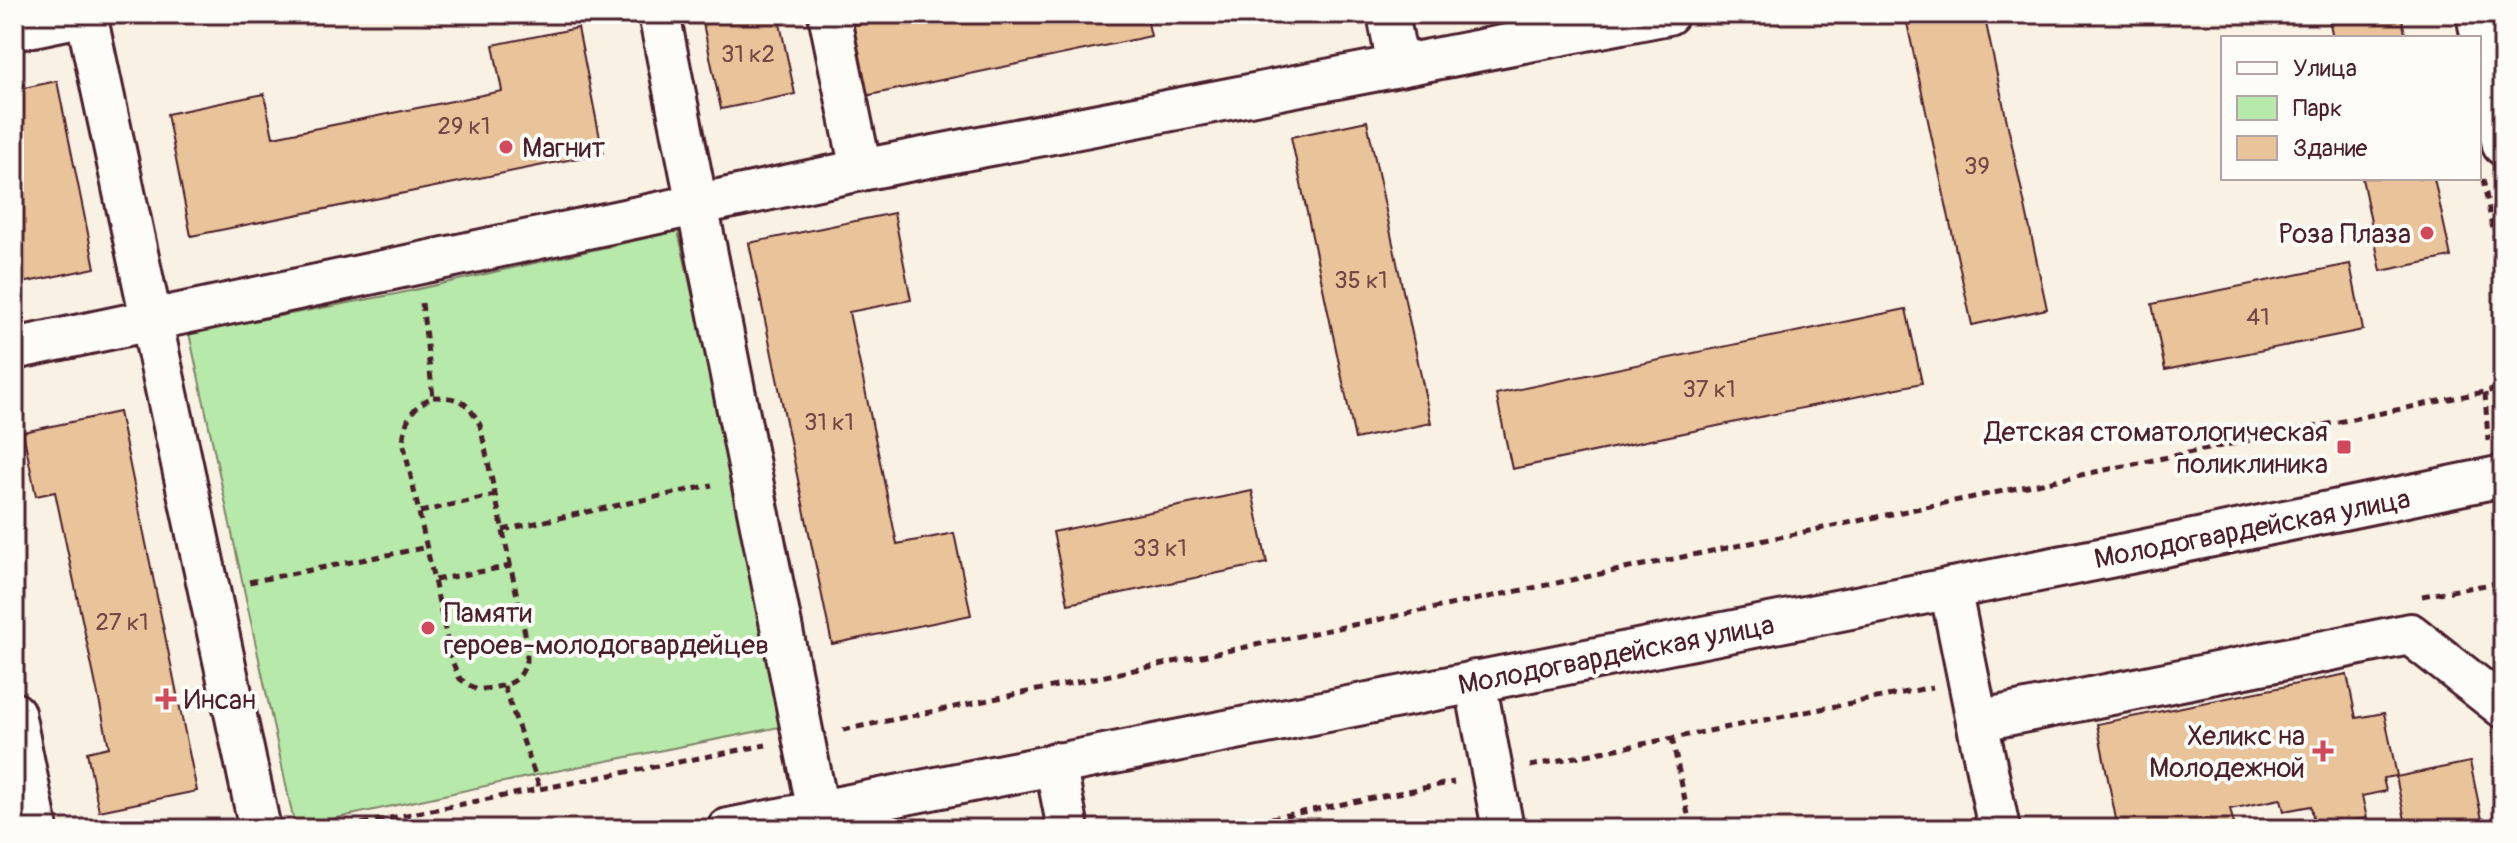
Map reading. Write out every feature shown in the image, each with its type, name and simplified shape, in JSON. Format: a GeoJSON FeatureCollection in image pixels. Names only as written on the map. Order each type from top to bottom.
{"type":"FeatureCollection","features":[{"type":"Feature","properties":{"kind":"street"},"geometry":{"type":"LineString","coordinates":[[14,30],[88,14],[150,320],[260,829]]}},
{"type":"Feature","properties":{"kind":"street"},"geometry":{"type":"LineString","coordinates":[[659,14],[818,811]]}},
{"type":"Feature","properties":{"kind":"street"},"geometry":{"type":"LineString","coordinates":[[829,14],[861,170]]}},
{"type":"Feature","properties":{"kind":"street"},"geometry":{"type":"LineString","coordinates":[[1388,14],[1398,66]]}},
{"type":"Feature","properties":{"kind":"street"},"geometry":{"type":"LineString","coordinates":[[14,349],[861,170],[1668,14]]}},
{"type":"Feature","properties":{"kind":"street"},"geometry":{"type":"LineString","coordinates":[[2477,14],[2479,36]]}},
{"type":"Feature","properties":{"kind":"street"},"geometry":{"type":"LineString","coordinates":[[2481,53],[2492,160]]}},
{"type":"Feature","properties":{"kind":"street","name":"Молодогвардейская улица"},"geometry":{"type":"LineString","coordinates":[[728,829],[2356,508],[2503,476]]}},
{"type":"Feature","properties":{"kind":"street"},"geometry":{"type":"LineString","coordinates":[[1950,588],[1999,829]]}},
{"type":"Feature","properties":{"kind":"street"},"geometry":{"type":"LineString","coordinates":[[1977,721],[2410,634],[2503,707]]}},
{"type":"Feature","properties":{"kind":"street"},"geometry":{"type":"LineString","coordinates":[[1475,681],[1503,829]]}},
{"type":"Feature","properties":{"kind":"street"},"geometry":{"type":"LineString","coordinates":[[14,713],[37,829]]}},
{"type":"Feature","properties":{"kind":"street"},"geometry":{"type":"LineString","coordinates":[[1055,763],[1068,829]]}},
{"type":"Feature","properties":{"kind":"path"},"geometry":{"type":"LineString","coordinates":[[2492,160],[2503,280]]}},
{"type":"Feature","properties":{"kind":"path"},"geometry":{"type":"LineString","coordinates":[[418,262],[433,397]]}},
{"type":"Feature","properties":{"kind":"path"},"geometry":{"type":"LineString","coordinates":[[334,829],[803,738],[2503,388]]}},
{"type":"Feature","properties":{"kind":"path"},"geometry":{"type":"LineString","coordinates":[[433,397],[451,397],[470,406],[480,425],[528,647],[526,666],[516,682],[504,686],[477,690],[460,679],[452,661],[403,441],[405,421],[416,405],[433,397]]}},
{"type":"Feature","properties":{"kind":"path"},"geometry":{"type":"LineString","coordinates":[[503,530],[752,477]]}},
{"type":"Feature","properties":{"kind":"path"},"geometry":{"type":"LineString","coordinates":[[420,512],[495,495]]}},
{"type":"Feature","properties":{"kind":"path"},"geometry":{"type":"LineString","coordinates":[[208,590],[428,547]]}},
{"type":"Feature","properties":{"kind":"path"},"geometry":{"type":"LineString","coordinates":[[435,580],[511,566]]}},
{"type":"Feature","properties":{"kind":"path"},"geometry":{"type":"LineString","coordinates":[[2422,596],[2503,582]]}},
{"type":"Feature","properties":{"kind":"path"},"geometry":{"type":"LineString","coordinates":[[1216,829],[1969,680]]}},
{"type":"Feature","properties":{"kind":"path"},"geometry":{"type":"LineString","coordinates":[[504,686],[540,789]]}},
{"type":"Feature","properties":{"kind":"path"},"geometry":{"type":"LineString","coordinates":[[1672,738],[1691,829]]}},
{"type":"Feature","properties":{"kind":"green space"},"geometry":{"type":"Polygon","coordinates":[[[678,231],[731,468],[780,727],[295,827],[189,333],[396,294],[678,231]]]}},
{"type":"Feature","properties":{"kind":"building"},"geometry":{"type":"Polygon","coordinates":[[[701,14],[778,14],[795,94],[721,109],[701,14]]]}},
{"type":"Feature","properties":{"kind":"building"},"geometry":{"type":"Polygon","coordinates":[[[905,14],[1146,14],[1151,36],[865,96],[850,26],[905,14]]]}},
{"type":"Feature","properties":{"kind":"building"},"geometry":{"type":"Polygon","coordinates":[[[1951,14],[1984,14],[2047,309],[1972,325],[1907,23],[1951,14]]]}},
{"type":"Feature","properties":{"kind":"building"},"geometry":{"type":"Polygon","coordinates":[[[2328,14],[2401,14],[2406,36],[2333,36],[2328,14]]]}},
{"type":"Feature","properties":{"kind":"building"},"geometry":{"type":"Polygon","coordinates":[[[578,28],[603,153],[191,236],[167,114],[264,94],[273,137],[502,91],[493,45],[578,28]]]}},
{"type":"Feature","properties":{"kind":"building"},"geometry":{"type":"Polygon","coordinates":[[[57,81],[95,268],[22,283],[14,244],[14,90],[57,81]]]}},
{"type":"Feature","properties":{"kind":"building"},"geometry":{"type":"Polygon","coordinates":[[[1367,121],[1431,423],[1355,439],[1291,137],[1367,121]]]}},
{"type":"Feature","properties":{"kind":"building"},"geometry":{"type":"Polygon","coordinates":[[[2362,180],[2434,180],[2451,257],[2381,271],[2362,180]]]}},
{"type":"Feature","properties":{"kind":"building"},"geometry":{"type":"Polygon","coordinates":[[[894,213],[911,300],[849,312],[897,544],[954,533],[971,615],[832,644],[749,243],[894,213]]]}},
{"type":"Feature","properties":{"kind":"building"},"geometry":{"type":"Polygon","coordinates":[[[2350,264],[2363,330],[2165,370],[2152,304],[2350,264]]]}},
{"type":"Feature","properties":{"kind":"building"},"geometry":{"type":"Polygon","coordinates":[[[1906,309],[1922,383],[1512,469],[1496,394],[1906,309]]]}},
{"type":"Feature","properties":{"kind":"building"},"geometry":{"type":"Polygon","coordinates":[[[119,412],[197,791],[99,811],[87,752],[109,747],[55,492],[36,496],[23,432],[119,412]]]}},
{"type":"Feature","properties":{"kind":"building"},"geometry":{"type":"Polygon","coordinates":[[[1252,491],[1267,563],[1068,604],[1053,532],[1252,491]]]}},
{"type":"Feature","properties":{"kind":"building"},"geometry":{"type":"Polygon","coordinates":[[[2347,674],[2356,718],[2384,713],[2397,776],[2383,778],[2386,791],[2362,796],[2367,818],[2315,828],[2311,806],[2284,811],[2281,799],[2230,809],[2234,824],[2216,829],[2118,829],[2097,724],[2347,674]]]}},
{"type":"Feature","properties":{"kind":"building"},"geometry":{"type":"Polygon","coordinates":[[[2470,762],[2484,829],[2407,829],[2396,777],[2470,762]]]}},
{"type":"Feature","properties":{"kind":"place","name":"Магнит"},"geometry":{"type":"Point","coordinates":[506,147]}},
{"type":"Feature","properties":{"kind":"place","name":"Роза Плаза"},"geometry":{"type":"Point","coordinates":[2427,233]}},
{"type":"Feature","properties":{"kind":"place","name":"Детская стоматологическая поликлиника"},"geometry":{"type":"Point","coordinates":[2344,447]}},
{"type":"Feature","properties":{"kind":"place","name":"Памяти героев-молодогвардейцев"},"geometry":{"type":"Point","coordinates":[428,628]}},
{"type":"Feature","properties":{"kind":"place","name":"Инсан"},"geometry":{"type":"Point","coordinates":[166,699]}},
{"type":"Feature","properties":{"kind":"place","name":"Хеликс на Молодежной"},"geometry":{"type":"Point","coordinates":[2323,751]}}]}
